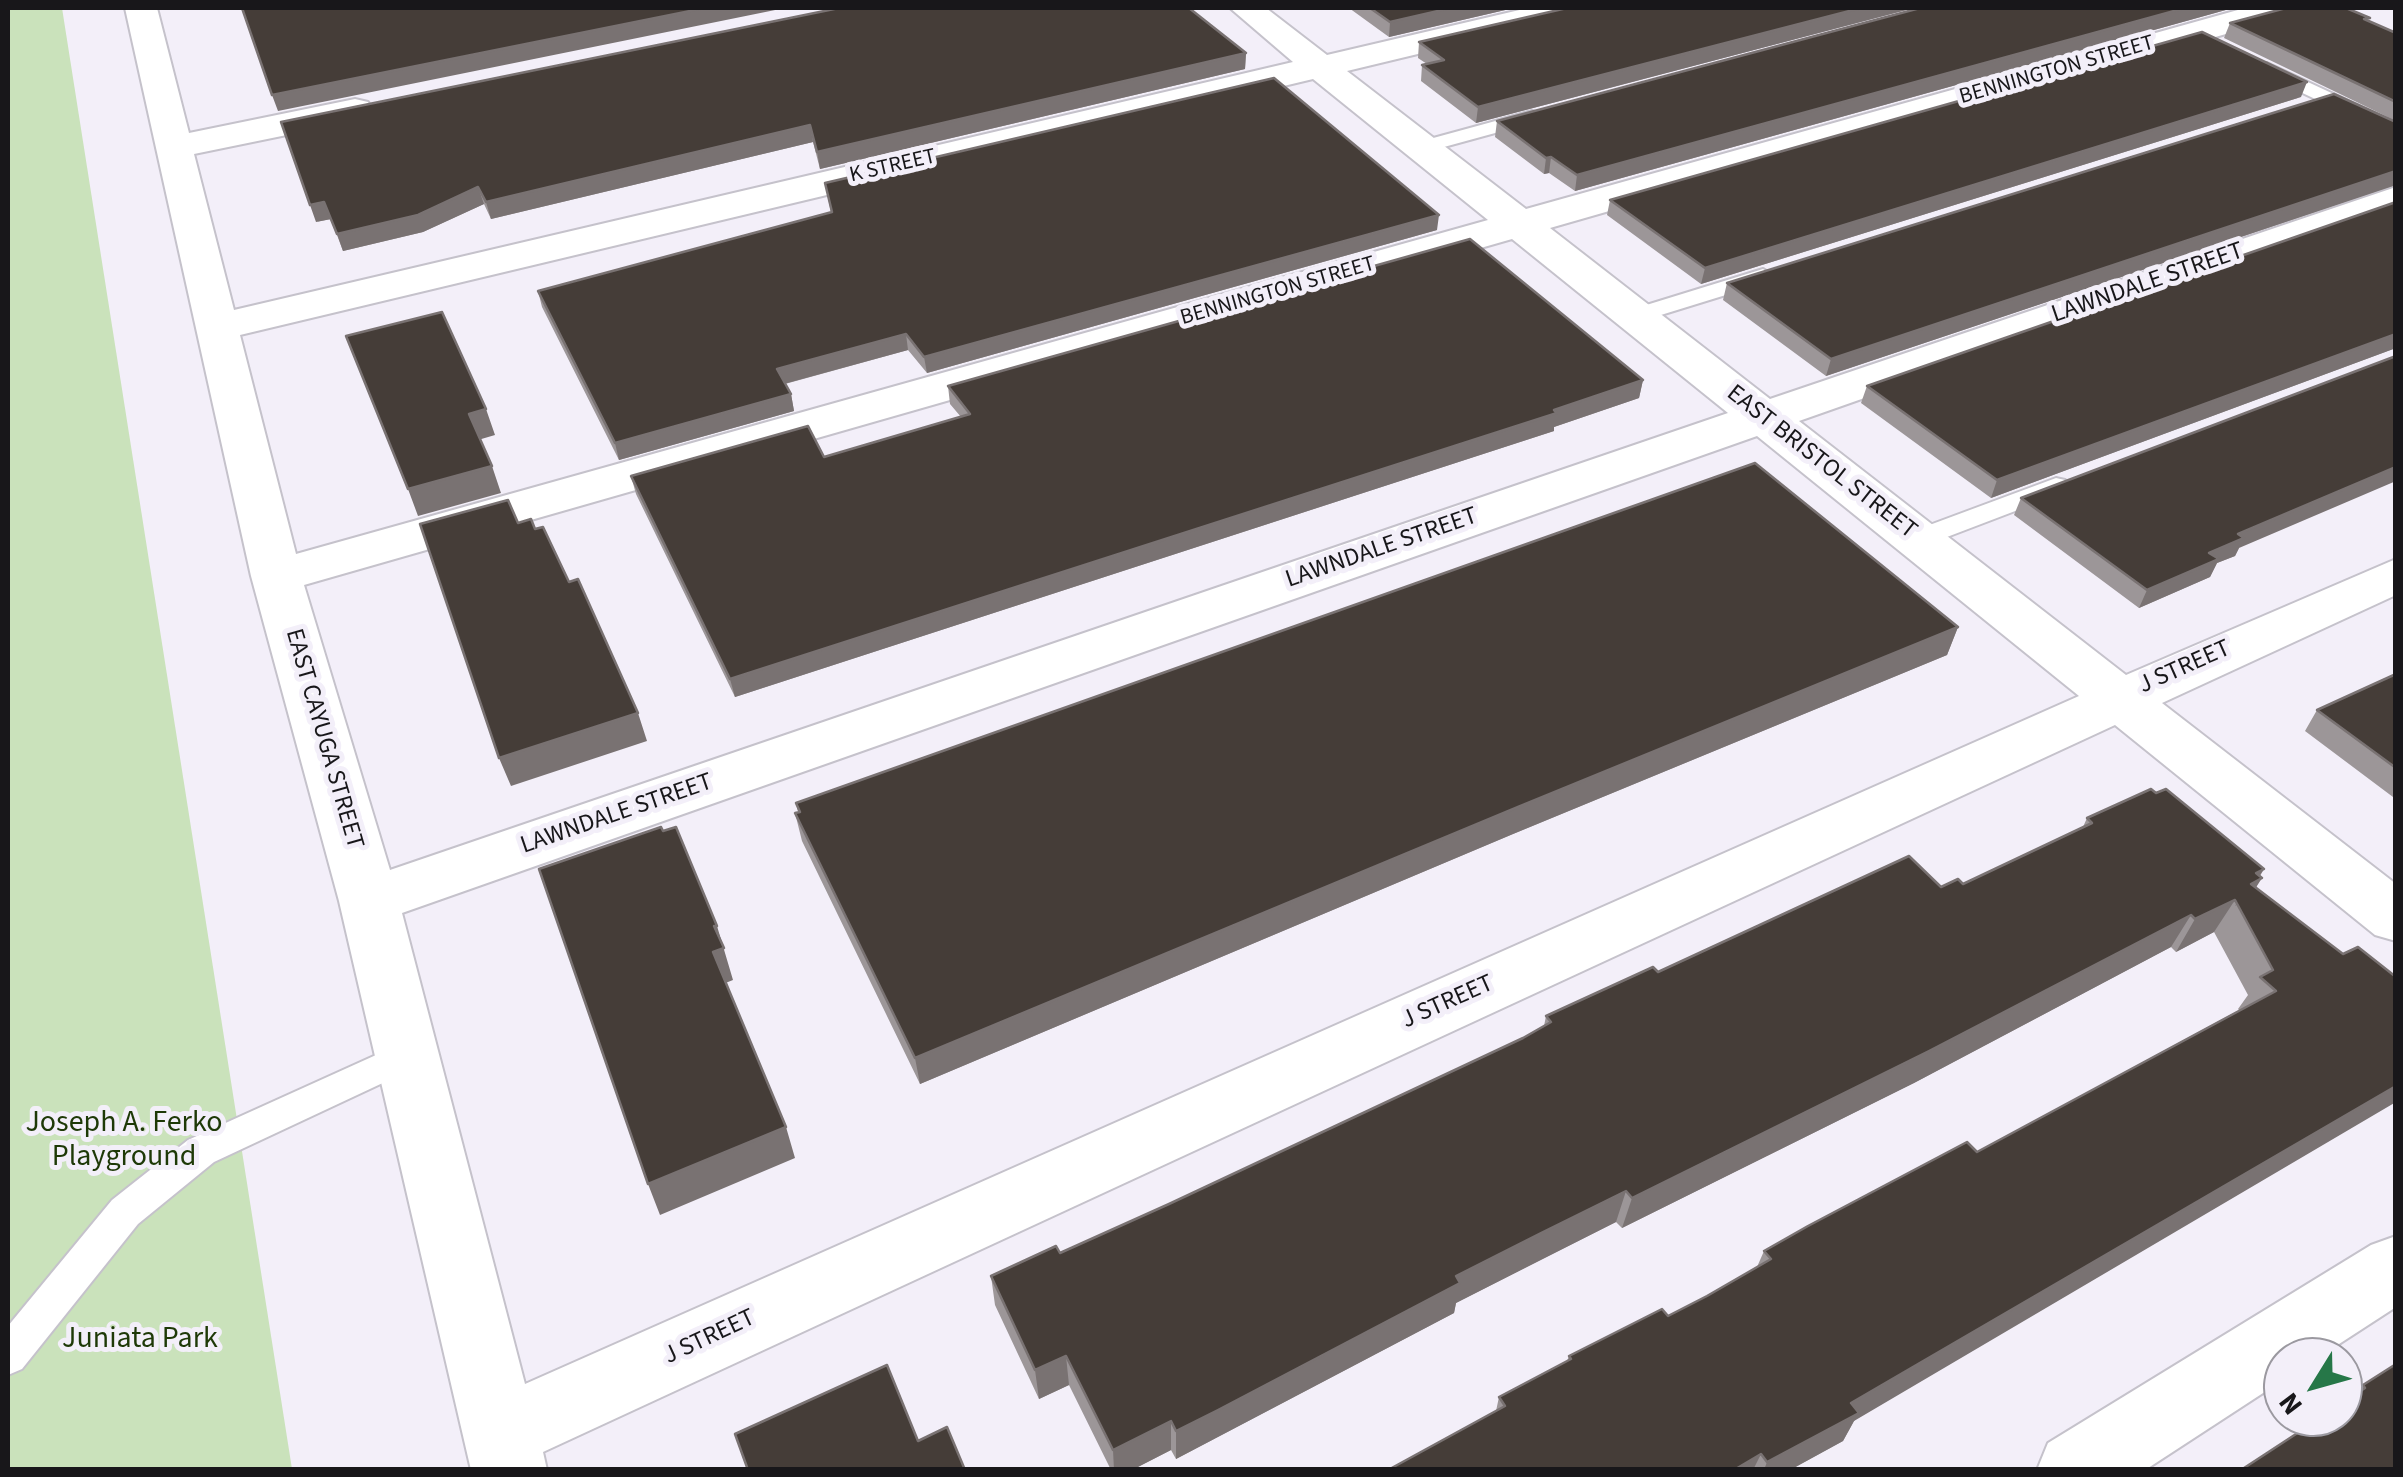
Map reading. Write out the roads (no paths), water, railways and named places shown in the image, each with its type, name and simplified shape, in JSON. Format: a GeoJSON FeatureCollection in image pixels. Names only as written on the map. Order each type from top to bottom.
{"type":"FeatureCollection","features":[{"type":"Feature","properties":{"kind":"street","name":"EAST BRISTOL STREET"},"geometry":{"type":"LineString","coordinates":[[1246,8],[2118,698],[2388,903]]}},
{"type":"Feature","properties":{"kind":"street","name":"K STREET"},"geometry":{"type":"LineString","coordinates":[[218,326],[1568,8]]}},
{"type":"Feature","properties":{"kind":"street","name":"BENNINGTON STREET"},"geometry":{"type":"LineString","coordinates":[[276,576],[1519,224],[2219,46],[2280,8]]}},
{"type":"Feature","properties":{"kind":"street","name":"EAST CAYUGA STREET"},"geometry":{"type":"LineString","coordinates":[[155,10],[175,147],[276,576],[369,900],[505,1451]]}},
{"type":"Feature","properties":{"kind":"street"},"geometry":{"type":"LineString","coordinates":[[175,147],[393,102]]}},
{"type":"Feature","properties":{"kind":"street","name":"LAWNDALE STREET"},"geometry":{"type":"LineString","coordinates":[[369,900],[2396,198]]}},
{"type":"Feature","properties":{"kind":"street","name":"J STREET"},"geometry":{"type":"LineString","coordinates":[[505,1451],[2118,698],[2396,574]]}},
{"type":"Feature","properties":{"kind":"street"},"geometry":{"type":"LineString","coordinates":[[2074,1470],[2396,1268]]}},
{"type":"Feature","properties":{"kind":"lane"},"geometry":{"type":"LineString","coordinates":[[2219,46],[2396,131]]}},
{"type":"Feature","properties":{"kind":"lane"},"geometry":{"type":"LineString","coordinates":[[2291,110],[2328,98]]}},
{"type":"Feature","properties":{"kind":"lane"},"geometry":{"type":"LineString","coordinates":[[1422,147],[1553,112]]}},
{"type":"Feature","properties":{"kind":"lane"},"geometry":{"type":"LineString","coordinates":[[1635,316],[1785,269]]}},
{"type":"Feature","properties":{"kind":"lane"},"geometry":{"type":"LineString","coordinates":[[1916,539],[2082,476]]}},
{"type":"Feature","properties":{"kind":"lane"},"geometry":{"type":"LineString","coordinates":[[8,1356],[125,1212],[201,1151],[407,1056]]}},
{"type":"Feature","properties":{"kind":"park label","name":"Joseph A. Ferko Playground"},"geometry":{"type":"Point","coordinates":[124,1141]}},
{"type":"Feature","properties":{"kind":"park label","name":"Juniata Park"},"geometry":{"type":"Point","coordinates":[140,1340]}}]}
